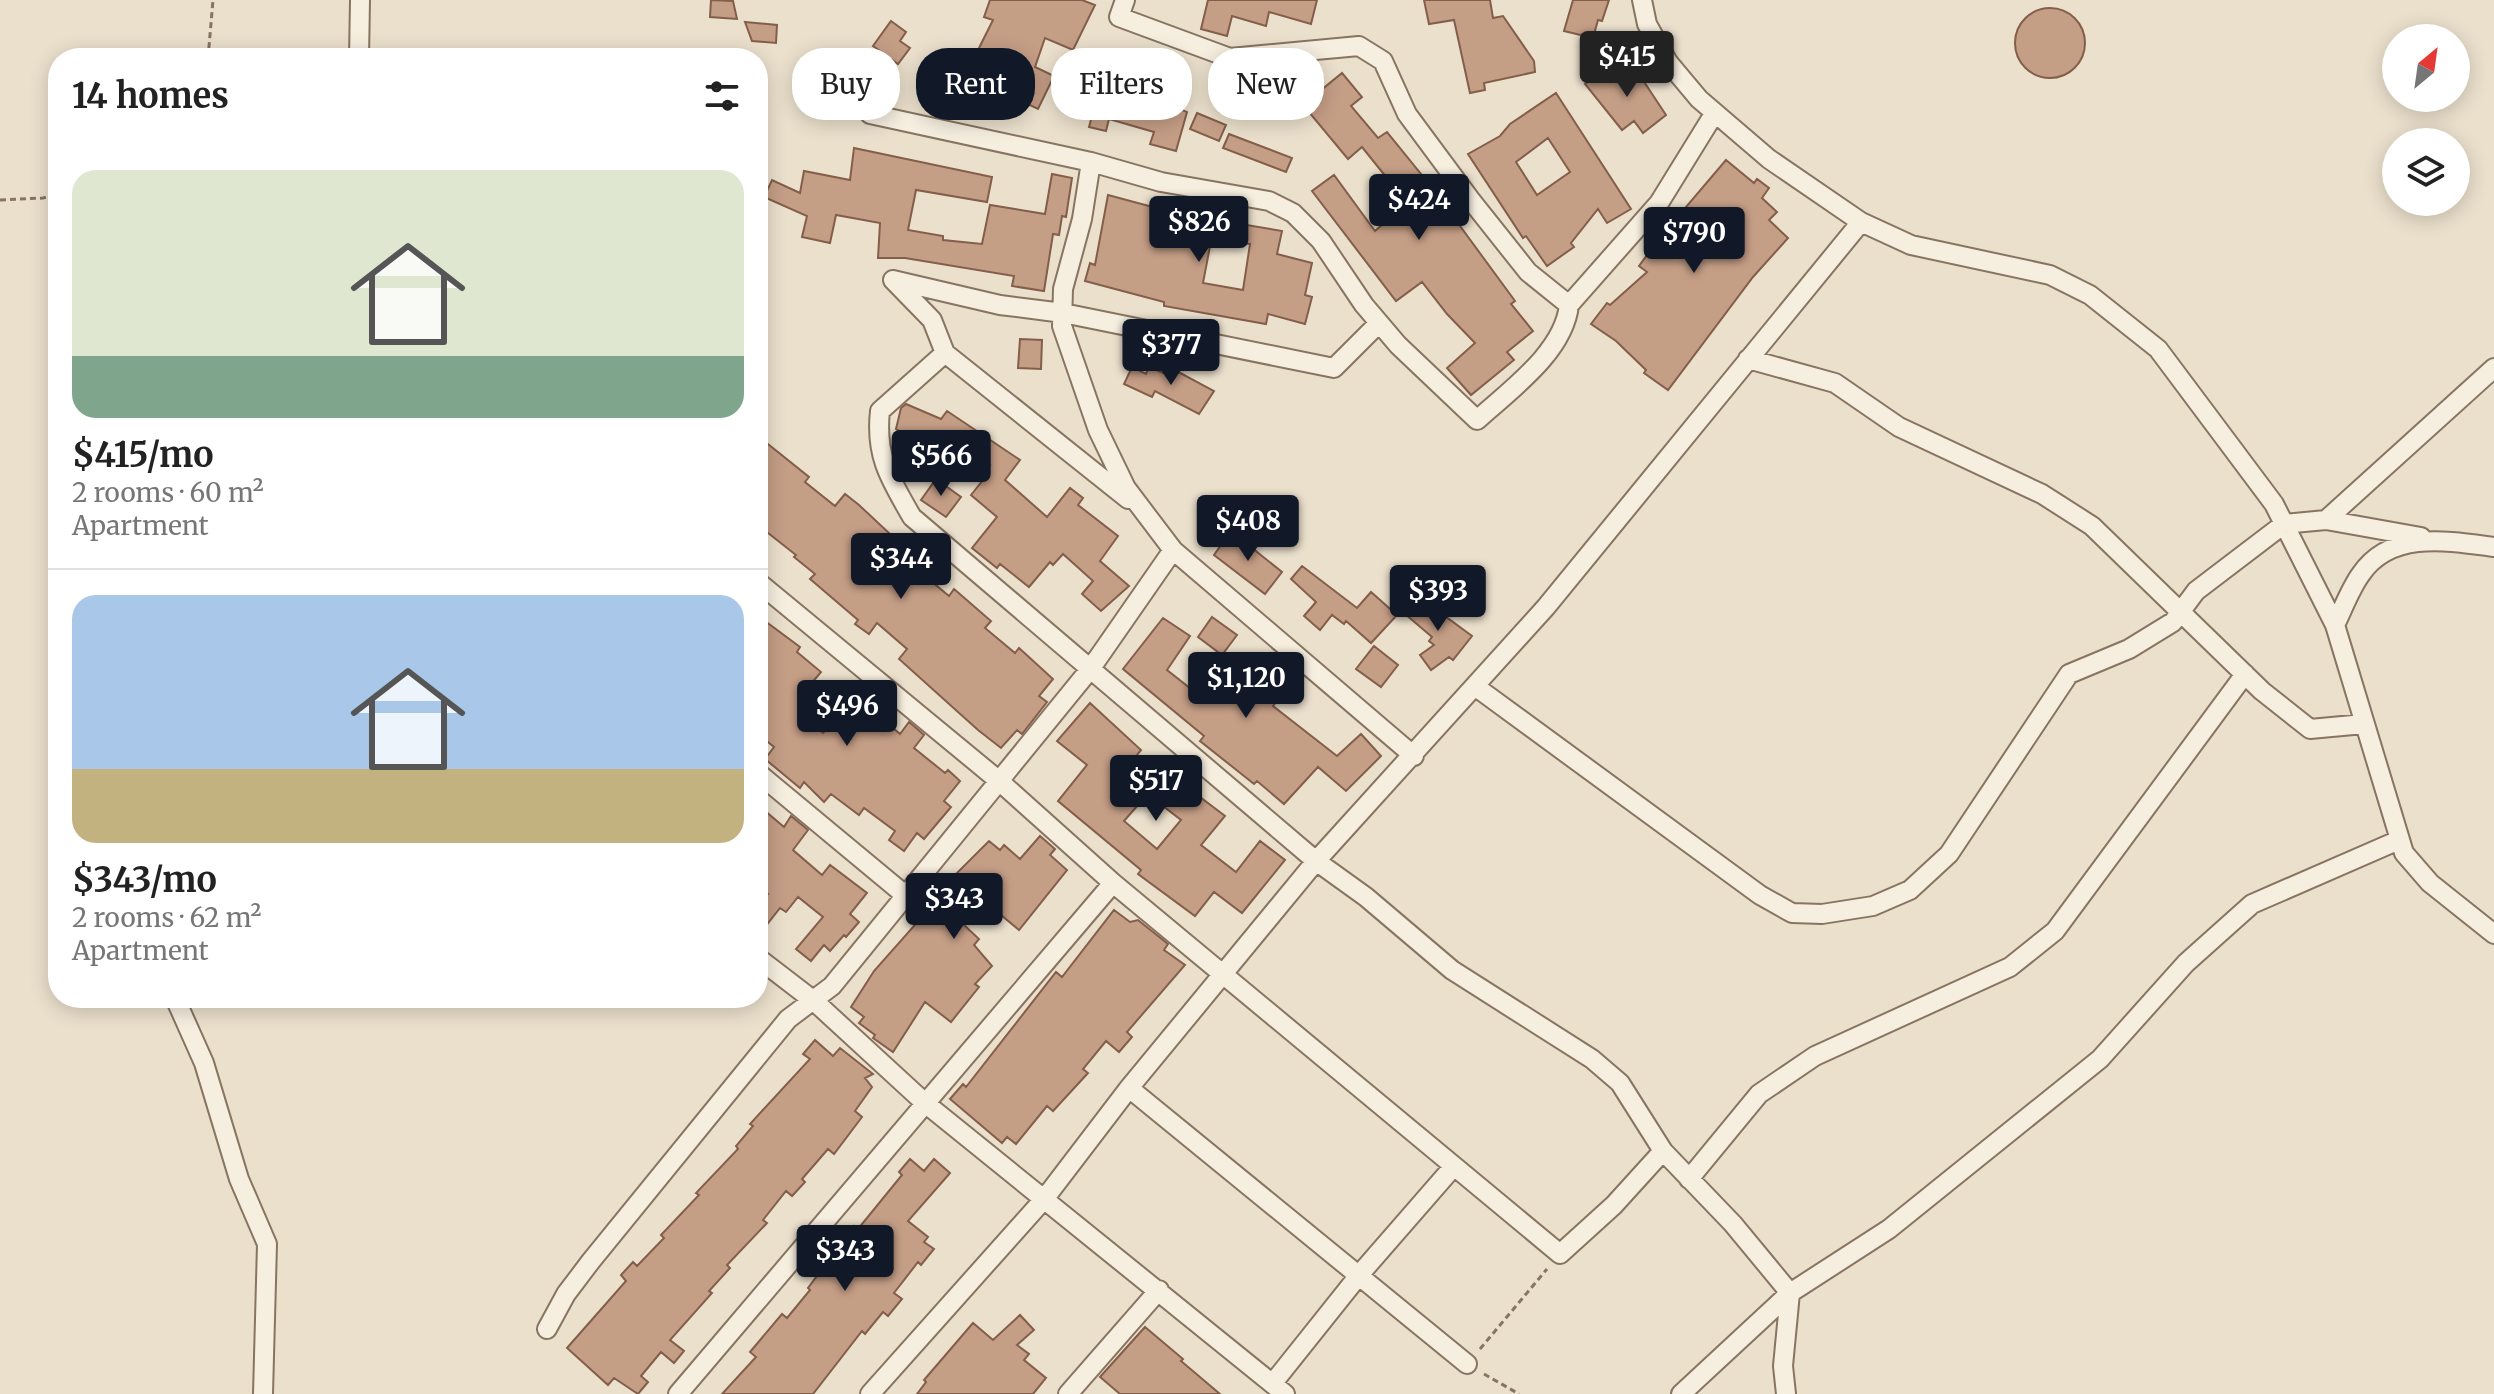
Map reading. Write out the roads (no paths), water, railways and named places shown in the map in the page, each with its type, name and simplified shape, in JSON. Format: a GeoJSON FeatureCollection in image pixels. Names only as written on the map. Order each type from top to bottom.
{"type":"FeatureCollection","features":[{"type":"Feature","properties":{"kind":"street"},"geometry":{"type":"LineString","coordinates":[[359,48],[360,0]]}},
{"type":"Feature","properties":{"kind":"street"},"geometry":{"type":"LineString","coordinates":[[1125,0],[1119,17],[1230,58],[1359,46],[1383,61],[1407,114],[1470,199],[1528,272],[1569,305]]}},
{"type":"Feature","properties":{"kind":"street"},"geometry":{"type":"LineString","coordinates":[[1642,0],[1647,24],[1668,62],[1714,114],[1769,159],[1861,222],[1911,245],[2050,275],[2090,295],[2158,349],[2224,433],[2274,504],[2335,625],[2404,853],[2430,883],[2494,934]]}},
{"type":"Feature","properties":{"kind":"street"},"geometry":{"type":"LineString","coordinates":[[898,120],[1091,162],[1161,182],[1269,201],[1293,213],[1321,241],[1379,323],[1477,420],[1529,373],[1567,326],[1569,305],[1659,203],[1714,114]]}},
{"type":"Feature","properties":{"kind":"street"},"geometry":{"type":"LineString","coordinates":[[1091,162],[1082,219],[1063,289],[1062,326],[1098,430],[1126,488],[1173,550],[1414,756]]}},
{"type":"Feature","properties":{"kind":"street"},"geometry":{"type":"LineString","coordinates":[[870,1394],[1045,1198],[1129,1088],[1316,861],[1476,687],[1627,510],[1861,222]]}},
{"type":"Feature","properties":{"kind":"street"},"geometry":{"type":"LineString","coordinates":[[1141,509],[945,353],[932,320],[893,280],[1000,305],[1063,313],[1197,343],[1334,368],[1379,323]]}},
{"type":"Feature","properties":{"kind":"street"},"geometry":{"type":"LineString","coordinates":[[945,353],[880,411],[876,442],[889,476],[912,517],[1316,861],[1366,897],[1452,970],[1592,1059],[1620,1083],[1663,1151],[1733,1224],[1790,1293],[1783,1366],[1786,1394]]}},
{"type":"Feature","properties":{"kind":"street"},"geometry":{"type":"LineString","coordinates":[[1748,359],[1835,383],[1899,427],[2042,494],[2092,526],[2245,674],[2310,729],[2364,724]]}},
{"type":"Feature","properties":{"kind":"street"},"geometry":{"type":"LineString","coordinates":[[2326,520],[2494,368]]}},
{"type":"Feature","properties":{"kind":"street"},"geometry":{"type":"LineString","coordinates":[[1476,687],[1760,895],[1792,913],[1822,914],[1873,906],[1910,890],[1949,854],[2069,674],[2129,649],[2173,622],[2196,591],[2284,524],[2326,520],[2494,547]]}},
{"type":"Feature","properties":{"kind":"street"},"geometry":{"type":"LineString","coordinates":[[2335,625],[2362,573],[2390,548],[2433,539]]}},
{"type":"Feature","properties":{"kind":"street"},"geometry":{"type":"LineString","coordinates":[[547,1329],[566,1294],[628,1214],[675,1162],[788,1019],[832,986],[1091,668],[1173,550]]}},
{"type":"Feature","properties":{"kind":"street"},"geometry":{"type":"LineString","coordinates":[[768,590],[998,780],[1113,883],[1560,1254],[1614,1205],[1663,1151]]}},
{"type":"Feature","properties":{"kind":"street"},"geometry":{"type":"LineString","coordinates":[[1689,1179],[1733,1122],[1759,1094],[1782,1078],[1815,1056],[2010,967],[2055,931],[2245,674]]}},
{"type":"Feature","properties":{"kind":"street"},"geometry":{"type":"LineString","coordinates":[[768,781],[905,895]]}},
{"type":"Feature","properties":{"kind":"street"},"geometry":{"type":"LineString","coordinates":[[1681,1394],[1790,1293],[1889,1229],[2100,1059],[2186,963],[2252,904],[2399,840]]}},
{"type":"Feature","properties":{"kind":"street"},"geometry":{"type":"LineString","coordinates":[[678,1394],[1113,883]]}},
{"type":"Feature","properties":{"kind":"street"},"geometry":{"type":"LineString","coordinates":[[768,966],[814,1001],[925,1103],[1279,1388],[1360,1274],[1454,1166]]}},
{"type":"Feature","properties":{"kind":"street"},"geometry":{"type":"LineString","coordinates":[[179,1008],[204,1063],[239,1179],[267,1244],[263,1394]]}},
{"type":"Feature","properties":{"kind":"street"},"geometry":{"type":"LineString","coordinates":[[1129,1088],[1467,1364]]}},
{"type":"Feature","properties":{"kind":"street"},"geometry":{"type":"LineString","coordinates":[[1068,1394],[1159,1290]]}}]}
